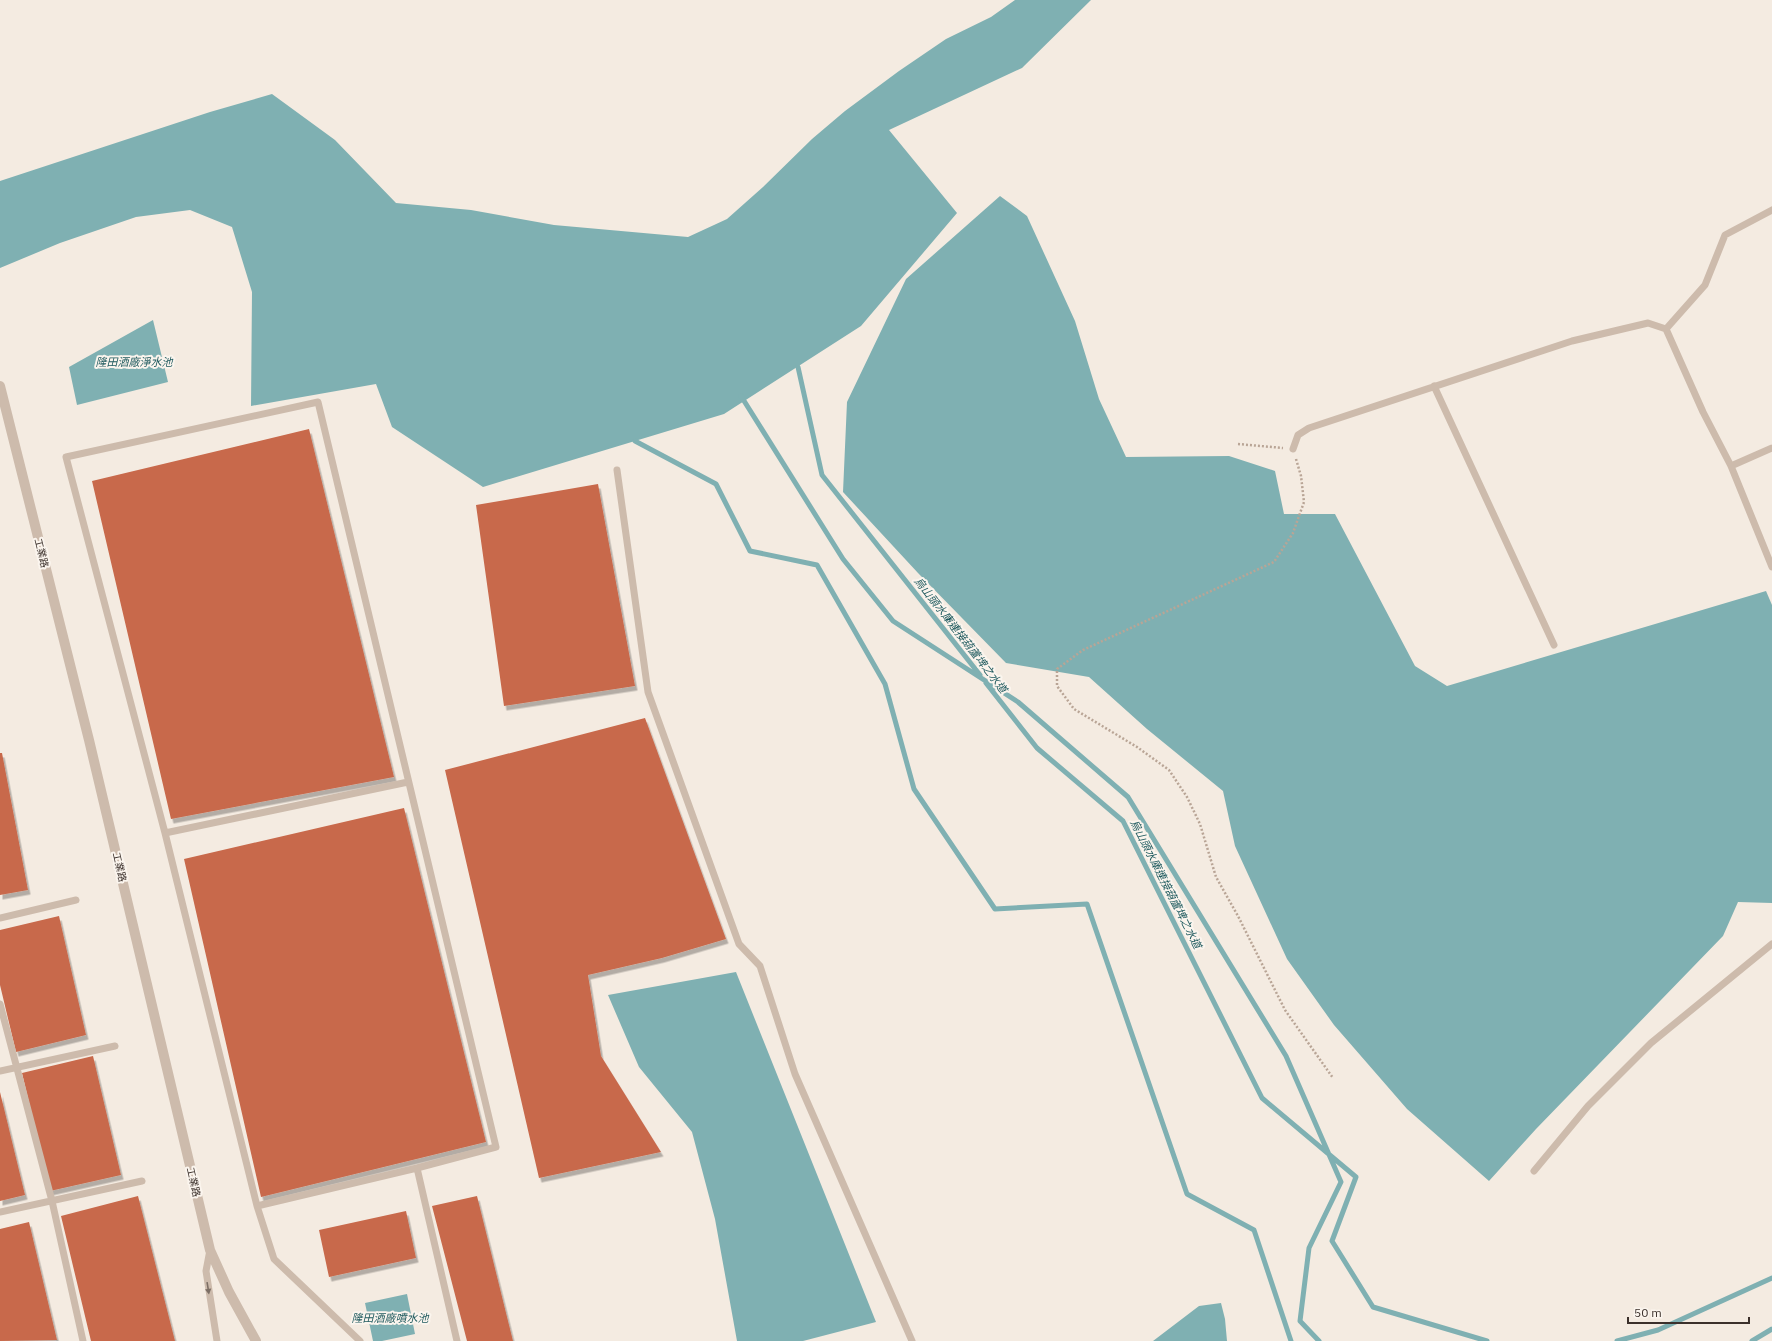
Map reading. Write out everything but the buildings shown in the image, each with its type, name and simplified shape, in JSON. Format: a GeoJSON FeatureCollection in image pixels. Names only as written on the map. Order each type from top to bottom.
{"type":"FeatureCollection","features":[{"type":"Feature","properties":{"kind":"street","name":"工業路"},"geometry":{"type":"LineString","coordinates":[[0,386],[91,748],[210,1250],[229,1292],[256,1341]]}},
{"type":"Feature","properties":{"kind":"lane"},"geometry":{"type":"LineString","coordinates":[[1666,329],[1705,285],[1725,235],[1772,210]]}},
{"type":"Feature","properties":{"kind":"lane"},"geometry":{"type":"LineString","coordinates":[[1293,448],[1298,435],[1309,428],[1572,341],[1648,323],[1666,329],[1703,412],[1731,466],[1772,567]]}},
{"type":"Feature","properties":{"kind":"lane"},"geometry":{"type":"LineString","coordinates":[[1434,386],[1554,644]]}},
{"type":"Feature","properties":{"kind":"lane"},"geometry":{"type":"LineString","coordinates":[[256,1206],[417,1168],[496,1146],[318,402],[66,458],[165,833],[256,1206],[274,1259],[360,1341]]}},
{"type":"Feature","properties":{"kind":"lane"},"geometry":{"type":"LineString","coordinates":[[1731,466],[1772,448]]}},
{"type":"Feature","properties":{"kind":"lane"},"geometry":{"type":"LineString","coordinates":[[616,470],[648,692],[739,944],[760,966],[795,1074],[912,1341]]}},
{"type":"Feature","properties":{"kind":"lane"},"geometry":{"type":"LineString","coordinates":[[165,833],[408,782]]}},
{"type":"Feature","properties":{"kind":"lane"},"geometry":{"type":"LineString","coordinates":[[0,918],[76,900]]}},
{"type":"Feature","properties":{"kind":"lane"},"geometry":{"type":"LineString","coordinates":[[1534,1171],[1588,1106],[1651,1043],[1772,944]]}},
{"type":"Feature","properties":{"kind":"lane"},"geometry":{"type":"LineString","coordinates":[[0,1004],[52,1201],[83,1341]]}},
{"type":"Feature","properties":{"kind":"lane"},"geometry":{"type":"LineString","coordinates":[[0,1071],[114,1046]]}},
{"type":"Feature","properties":{"kind":"lane"},"geometry":{"type":"LineString","coordinates":[[417,1168],[457,1341]]}},
{"type":"Feature","properties":{"kind":"lane"},"geometry":{"type":"LineString","coordinates":[[0,1212],[142,1181]]}},
{"type":"Feature","properties":{"kind":"lane"},"geometry":{"type":"LineString","coordinates":[[210,1250],[206,1271],[217,1341]]}},
{"type":"Feature","properties":{"kind":"path"},"geometry":{"type":"LineString","coordinates":[[1238,444],[1293,448],[1301,476],[1304,502],[1293,533],[1274,562],[1083,650],[1056,669],[1057,686],[1074,709],[1137,747],[1169,770],[1187,797],[1200,824],[1216,877],[1238,916],[1286,1010],[1333,1078]]}},
{"type":"Feature","properties":{"kind":"water"},"geometry":{"type":"Polygon","coordinates":[[[1015,0],[1091,0],[1022,68],[889,130],[957,213],[861,326],[724,414],[483,487],[392,427],[376,384],[251,406],[252,292],[232,227],[190,210],[136,217],[60,243],[0,268],[0,181],[210,112],[272,94],[335,140],[396,203],[471,210],[554,225],[688,237],[727,219],[763,187],[812,139],[845,111],[899,71],[946,39],[991,17],[1015,0]]]}},
{"type":"Feature","properties":{"kind":"water"},"geometry":{"type":"Polygon","coordinates":[[[1000,196],[1027,216],[1075,321],[1099,399],[1126,457],[1229,456],[1275,471],[1284,514],[1335,514],[1415,666],[1447,686],[1766,591],[1772,605],[1772,903],[1738,902],[1723,936],[1536,1129],[1489,1181],[1407,1109],[1334,1025],[1287,959],[1235,846],[1223,791],[1147,729],[1089,677],[1006,663],[918,573],[843,492],[847,402],[906,279],[1000,196]]]}},
{"type":"Feature","properties":{"kind":"water","name":"隆田酒廠淨水池"},"geometry":{"type":"Polygon","coordinates":[[[153,320],[168,382],[77,405],[69,367],[153,320]]]}},
{"type":"Feature","properties":{"kind":"water"},"geometry":{"type":"Polygon","coordinates":[[[736,972],[876,1322],[803,1341],[737,1341],[715,1219],[692,1132],[639,1067],[608,995],[736,972]]]}},
{"type":"Feature","properties":{"kind":"water","name":"隆田酒廠噴水池"},"geometry":{"type":"Polygon","coordinates":[[[407,1294],[415,1334],[382,1341],[373,1341],[365,1303],[407,1294]]]}},
{"type":"Feature","properties":{"kind":"water"},"geometry":{"type":"Polygon","coordinates":[[[1221,1303],[1225,1319],[1227,1341],[1153,1341],[1199,1306],[1221,1303]]]}},
{"type":"Feature","properties":{"kind":"waterway","name":"烏山頭水庫連接葫蘆埤之水道"},"geometry":{"type":"LineString","coordinates":[[798,367],[822,475],[980,675]]}},
{"type":"Feature","properties":{"kind":"waterway"},"geometry":{"type":"LineString","coordinates":[[741,396],[843,559],[893,621],[1018,702],[1128,797],[1286,1056],[1341,1182],[1309,1248],[1300,1321],[1319,1341]]}},
{"type":"Feature","properties":{"kind":"waterway","name":"烏山頭水庫連接葫蘆埤之水道"},"geometry":{"type":"LineString","coordinates":[[635,441],[716,484],[750,551],[817,565],[885,684],[914,789],[995,909],[1087,904],[1187,1194],[1254,1230],[1291,1341]]}},
{"type":"Feature","properties":{"kind":"waterway","name":"烏山頭水庫連接葫蘆埤之水道"},"geometry":{"type":"LineString","coordinates":[[986,683],[1037,748],[1123,821],[1262,1098],[1356,1177],[1332,1241],[1373,1307],[1487,1341]]}},
{"type":"Feature","properties":{"kind":"waterway","name":"烏山頭水庫連接葫蘆埤之水道"},"geometry":{"type":"LineString","coordinates":[[1617,1341],[1658,1330],[1772,1278]]}},
{"type":"Feature","properties":{"kind":"waterway"},"geometry":{"type":"LineString","coordinates":[[1752,1341],[1772,1329]]}}]}
